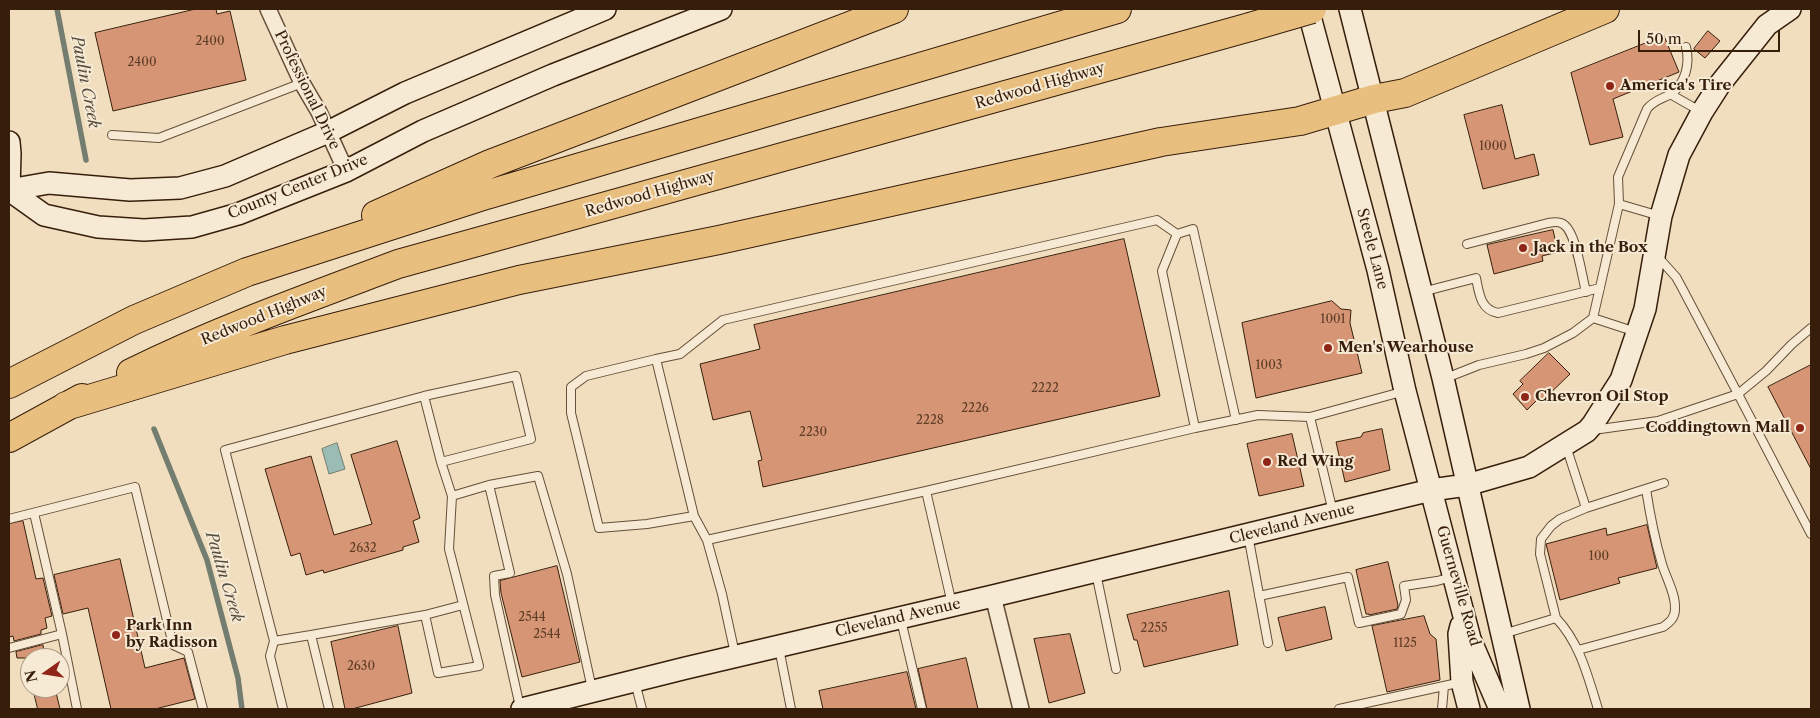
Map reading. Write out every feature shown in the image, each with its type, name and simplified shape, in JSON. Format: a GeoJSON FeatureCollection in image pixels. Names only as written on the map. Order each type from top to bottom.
{"type":"FeatureCollection","features":[{"type":"Feature","properties":{"kind":"highway"},"geometry":{"type":"LineString","coordinates":[[9,384],[134,320],[490,164],[894,9]]}},
{"type":"Feature","properties":{"kind":"highway"},"geometry":{"type":"LineString","coordinates":[[247,272],[486,195],[1116,9]]}},
{"type":"Feature","properties":{"kind":"highway","name":"Redwood Highway"},"geometry":{"type":"LineString","coordinates":[[9,438],[66,406],[179,350],[285,306],[398,264],[1312,9]]}},
{"type":"Feature","properties":{"kind":"highway"},"geometry":{"type":"LineString","coordinates":[[66,406],[285,340],[520,280],[719,240],[1161,142],[1300,121],[1374,99],[1405,93],[1605,9]]}},
{"type":"Feature","properties":{"kind":"main road"},"geometry":{"type":"LineString","coordinates":[[9,142],[9,190],[49,183],[130,190],[180,188],[225,176],[328,132],[405,93],[605,9]]}},
{"type":"Feature","properties":{"kind":"main road","name":"County Center Drive"},"geometry":{"type":"LineString","coordinates":[[9,190],[44,215],[98,227],[144,230],[192,227],[238,214],[346,171],[423,131],[553,76],[721,9]]}},
{"type":"Feature","properties":{"kind":"main road","name":"Steele Lane"},"geometry":{"type":"LineString","coordinates":[[1308,9],[1378,270],[1405,391],[1431,490]]}},
{"type":"Feature","properties":{"kind":"main road"},"geometry":{"type":"LineString","coordinates":[[1350,9],[1444,378],[1467,485]]}},
{"type":"Feature","properties":{"kind":"main road","name":"Cleveland Avenue"},"geometry":{"type":"LineString","coordinates":[[528,708],[736,656],[952,606],[1431,490],[1467,485],[1529,467],[1586,432],[1621,380],[1645,309],[1656,255],[1661,216],[1679,154],[1720,84],[1767,25],[1790,9]]}},
{"type":"Feature","properties":{"kind":"main road","name":"Guerneville Road"},"geometry":{"type":"LineString","coordinates":[[1467,485],[1519,709]]}},
{"type":"Feature","properties":{"kind":"main road","name":"Guerneville Road"},"geometry":{"type":"LineString","coordinates":[[1431,490],[1470,638],[1500,709]]}},
{"type":"Feature","properties":{"kind":"main road"},"geometry":{"type":"LineString","coordinates":[[1465,617],[1459,634],[1453,684],[1469,709]]}},
{"type":"Feature","properties":{"kind":"street","name":"Professional Drive"},"geometry":{"type":"LineString","coordinates":[[268,9],[346,171]]}},
{"type":"Feature","properties":{"kind":"street"},"geometry":{"type":"LineString","coordinates":[[993,596],[1021,709]]}},
{"type":"Feature","properties":{"kind":"lane"},"geometry":{"type":"LineString","coordinates":[[1444,378],[1478,365],[1544,348],[1573,333],[1593,318],[1619,204],[1618,177],[1647,109],[1655,101],[1670,94],[1682,82],[1686,72],[1688,54],[1686,46]]}},
{"type":"Feature","properties":{"kind":"lane"},"geometry":{"type":"LineString","coordinates":[[112,135],[159,138],[302,83]]}},
{"type":"Feature","properties":{"kind":"lane"},"geometry":{"type":"LineString","coordinates":[[1670,94],[1702,112]]}},
{"type":"Feature","properties":{"kind":"lane"},"geometry":{"type":"LineString","coordinates":[[1619,204],[1661,216]]}},
{"type":"Feature","properties":{"kind":"lane"},"geometry":{"type":"LineString","coordinates":[[694,516],[647,524],[599,528],[571,413],[571,387],[586,376],[680,354],[723,320],[1143,222],[1157,220],[1177,234]]}},
{"type":"Feature","properties":{"kind":"lane"},"geometry":{"type":"LineString","coordinates":[[1467,244],[1548,223],[1564,224],[1572,235],[1586,292]]}},
{"type":"Feature","properties":{"kind":"lane"},"geometry":{"type":"LineString","coordinates":[[1177,234],[1194,229],[1236,420]]}},
{"type":"Feature","properties":{"kind":"lane"},"geometry":{"type":"LineString","coordinates":[[1177,234],[1162,271],[1195,428]]}},
{"type":"Feature","properties":{"kind":"lane"},"geometry":{"type":"LineString","coordinates":[[1656,255],[1678,282],[1811,534]]}},
{"type":"Feature","properties":{"kind":"lane"},"geometry":{"type":"LineString","coordinates":[[1421,292],[1476,278],[1484,305],[1488,309],[1498,312],[1600,288]]}},
{"type":"Feature","properties":{"kind":"lane"},"geometry":{"type":"LineString","coordinates":[[1593,318],[1637,332]]}},
{"type":"Feature","properties":{"kind":"lane"},"geometry":{"type":"LineString","coordinates":[[1586,432],[1658,421],[1738,394],[1766,371],[1792,344],[1811,328]]}},
{"type":"Feature","properties":{"kind":"lane"},"geometry":{"type":"LineString","coordinates":[[656,359],[694,516],[707,540],[736,656]]}},
{"type":"Feature","properties":{"kind":"lane"},"geometry":{"type":"LineString","coordinates":[[282,709],[270,656],[274,641],[225,450],[424,396],[516,376],[531,439],[441,462]]}},
{"type":"Feature","properties":{"kind":"lane"},"geometry":{"type":"LineString","coordinates":[[707,540],[1195,428],[1258,415],[1310,417],[1405,391]]}},
{"type":"Feature","properties":{"kind":"lane"},"geometry":{"type":"LineString","coordinates":[[424,396],[452,496],[449,549],[479,666],[438,673],[425,615]]}},
{"type":"Feature","properties":{"kind":"lane"},"geometry":{"type":"LineString","coordinates":[[1310,417],[1333,514]]}},
{"type":"Feature","properties":{"kind":"lane"},"geometry":{"type":"LineString","coordinates":[[1565,444],[1586,508]]}},
{"type":"Feature","properties":{"kind":"lane"},"geometry":{"type":"LineString","coordinates":[[452,496],[489,485],[538,476],[567,574],[593,691]]}},
{"type":"Feature","properties":{"kind":"lane"},"geometry":{"type":"LineString","coordinates":[[1598,709],[1578,650],[1564,626],[1556,618],[1540,554],[1541,539],[1551,526],[1560,519],[1586,508],[1664,483]]}},
{"type":"Feature","properties":{"kind":"lane"},"geometry":{"type":"LineString","coordinates":[[489,485],[510,573],[494,576],[495,595],[528,708]]}},
{"type":"Feature","properties":{"kind":"lane"},"geometry":{"type":"LineString","coordinates":[[9,519],[135,487],[173,645],[188,652],[203,709]]}},
{"type":"Feature","properties":{"kind":"lane"},"geometry":{"type":"LineString","coordinates":[[1578,650],[1663,627],[1672,620],[1675,608],[1674,602],[1651,523],[1646,489]]}},
{"type":"Feature","properties":{"kind":"lane"},"geometry":{"type":"LineString","coordinates":[[926,491],[952,606]]}},
{"type":"Feature","properties":{"kind":"lane"},"geometry":{"type":"LineString","coordinates":[[34,513],[77,709]]}},
{"type":"Feature","properties":{"kind":"lane"},"geometry":{"type":"LineString","coordinates":[[1248,535],[1268,643]]}},
{"type":"Feature","properties":{"kind":"lane"},"geometry":{"type":"LineString","coordinates":[[1096,571],[1116,669]]}},
{"type":"Feature","properties":{"kind":"lane"},"geometry":{"type":"LineString","coordinates":[[1259,596],[1348,576],[1358,623],[1401,614],[1406,600],[1404,586],[1437,581],[1454,576]]}},
{"type":"Feature","properties":{"kind":"lane"},"geometry":{"type":"LineString","coordinates":[[274,641],[425,615],[463,605]]}},
{"type":"Feature","properties":{"kind":"lane"},"geometry":{"type":"LineString","coordinates":[[900,618],[922,709]]}},
{"type":"Feature","properties":{"kind":"lane"},"geometry":{"type":"LineString","coordinates":[[1502,634],[1556,618]]}},
{"type":"Feature","properties":{"kind":"lane"},"geometry":{"type":"LineString","coordinates":[[9,648],[62,634]]}},
{"type":"Feature","properties":{"kind":"lane"},"geometry":{"type":"LineString","coordinates":[[310,635],[329,709]]}},
{"type":"Feature","properties":{"kind":"lane"},"geometry":{"type":"LineString","coordinates":[[778,646],[791,709]]}},
{"type":"Feature","properties":{"kind":"lane"},"geometry":{"type":"LineString","coordinates":[[635,681],[642,709]]}},
{"type":"Feature","properties":{"kind":"lane"},"geometry":{"type":"LineString","coordinates":[[1339,709],[1453,684]]}},
{"type":"Feature","properties":{"kind":"lane"},"geometry":{"type":"LineString","coordinates":[[1442,709],[1453,684]]}},
{"type":"Feature","properties":{"kind":"water"},"geometry":{"type":"Polygon","coordinates":[[[337,443],[345,469],[329,474],[322,449],[337,443]]]}},
{"type":"Feature","properties":{"kind":"building"},"geometry":{"type":"Polygon","coordinates":[[[196,9],[216,9],[217,14],[230,11],[246,80],[113,111],[95,33],[196,9]]]}},
{"type":"Feature","properties":{"kind":"building"},"geometry":{"type":"Polygon","coordinates":[[[1708,31],[1720,41],[1705,58],[1694,49],[1708,31]]]}},
{"type":"Feature","properties":{"kind":"building","name":"America's Tire"},"geometry":{"type":"Polygon","coordinates":[[[1664,36],[1679,72],[1613,99],[1623,137],[1590,145],[1571,73],[1664,36]]]}},
{"type":"Feature","properties":{"kind":"building"},"geometry":{"type":"Polygon","coordinates":[[[1502,105],[1515,159],[1534,154],[1539,175],[1483,189],[1464,115],[1502,105]]]}},
{"type":"Feature","properties":{"kind":"building","name":"Jack in the Box"},"geometry":{"type":"Polygon","coordinates":[[[1553,230],[1558,252],[1542,256],[1543,261],[1494,274],[1487,245],[1553,230]]]}},
{"type":"Feature","properties":{"kind":"building"},"geometry":{"type":"Polygon","coordinates":[[[1124,239],[1160,396],[763,487],[758,461],[762,460],[750,411],[713,420],[700,364],[760,349],[754,325],[1124,239]]]}},
{"type":"Feature","properties":{"kind":"building"},"geometry":{"type":"Polygon","coordinates":[[[1332,301],[1341,309],[1351,310],[1350,323],[1362,373],[1256,398],[1242,323],[1332,301]]]}},
{"type":"Feature","properties":{"kind":"building"},"geometry":{"type":"Polygon","coordinates":[[[1549,353],[1570,374],[1541,402],[1538,399],[1527,410],[1513,394],[1523,384],[1520,381],[1549,353]]]}},
{"type":"Feature","properties":{"kind":"building","name":"Coddingtown Mall"},"geometry":{"type":"Polygon","coordinates":[[[1811,365],[1811,469],[1768,387],[1811,365]]]}},
{"type":"Feature","properties":{"kind":"building"},"geometry":{"type":"Polygon","coordinates":[[[1382,429],[1390,470],[1345,482],[1336,442],[1361,437],[1363,433],[1382,429]]]}},
{"type":"Feature","properties":{"kind":"building"},"geometry":{"type":"Polygon","coordinates":[[[1292,434],[1304,486],[1259,496],[1247,444],[1292,434]]]}},
{"type":"Feature","properties":{"kind":"building"},"geometry":{"type":"Polygon","coordinates":[[[397,441],[420,518],[413,521],[419,542],[403,547],[403,550],[324,573],[323,570],[306,575],[300,553],[291,556],[265,469],[311,456],[334,535],[372,524],[351,455],[397,441]]]}},
{"type":"Feature","properties":{"kind":"building"},"geometry":{"type":"Polygon","coordinates":[[[23,521],[36,579],[43,578],[52,616],[45,618],[47,628],[41,630],[41,634],[14,641],[13,636],[9,637],[9,524],[23,521]]]}},
{"type":"Feature","properties":{"kind":"building"},"geometry":{"type":"Polygon","coordinates":[[[1647,525],[1657,568],[1618,578],[1620,583],[1560,600],[1546,544],[1606,528],[1607,535],[1647,525]]]}},
{"type":"Feature","properties":{"kind":"building","name":"Park Inn by Radisson"},"geometry":{"type":"Polygon","coordinates":[[[120,559],[145,668],[184,658],[195,699],[155,709],[111,709],[88,608],[63,614],[54,575],[120,559]]]}},
{"type":"Feature","properties":{"kind":"building"},"geometry":{"type":"Polygon","coordinates":[[[1388,562],[1398,605],[1397,609],[1366,614],[1356,570],[1388,562]]]}},
{"type":"Feature","properties":{"kind":"building"},"geometry":{"type":"Polygon","coordinates":[[[557,566],[580,662],[522,677],[501,593],[500,581],[557,566]]]}},
{"type":"Feature","properties":{"kind":"building"},"geometry":{"type":"Polygon","coordinates":[[[1229,591],[1238,645],[1144,667],[1137,640],[1134,640],[1127,615],[1229,591]]]}},
{"type":"Feature","properties":{"kind":"building"},"geometry":{"type":"Polygon","coordinates":[[[1325,607],[1332,639],[1286,651],[1278,618],[1325,607]]]}},
{"type":"Feature","properties":{"kind":"building"},"geometry":{"type":"Polygon","coordinates":[[[1424,616],[1430,634],[1436,639],[1440,680],[1387,692],[1372,626],[1424,616]]]}},
{"type":"Feature","properties":{"kind":"building"},"geometry":{"type":"Polygon","coordinates":[[[398,626],[412,693],[352,709],[345,709],[331,642],[398,626]]]}},
{"type":"Feature","properties":{"kind":"building"},"geometry":{"type":"Polygon","coordinates":[[[1070,634],[1085,693],[1049,703],[1034,639],[1070,634]]]}},
{"type":"Feature","properties":{"kind":"building"},"geometry":{"type":"Polygon","coordinates":[[[43,645],[43,648],[31,648],[43,645]]]}},
{"type":"Feature","properties":{"kind":"building"},"geometry":{"type":"Polygon","coordinates":[[[20,651],[20,658],[17,658],[16,652],[20,651]]]}},
{"type":"Feature","properties":{"kind":"building"},"geometry":{"type":"Polygon","coordinates":[[[966,658],[978,709],[927,709],[918,669],[966,658]]]}},
{"type":"Feature","properties":{"kind":"building"},"geometry":{"type":"Polygon","coordinates":[[[907,672],[916,709],[823,709],[819,691],[907,672]]]}},
{"type":"Feature","properties":{"kind":"building"},"geometry":{"type":"Polygon","coordinates":[[[35,698],[57,698],[60,709],[38,709],[35,698]]]}},
{"type":"Feature","properties":{"kind":"waterway","name":"Paulin Creek"},"geometry":{"type":"LineString","coordinates":[[57,9],[86,160]]}},
{"type":"Feature","properties":{"kind":"waterway","name":"Paulin Creek"},"geometry":{"type":"LineString","coordinates":[[154,429],[207,560],[238,678],[242,709]]}},
{"type":"Feature","properties":{"kind":"place","name":"America's Tire"},"geometry":{"type":"Point","coordinates":[1610,86]}},
{"type":"Feature","properties":{"kind":"place","name":"Jack in the Box"},"geometry":{"type":"Point","coordinates":[1523,248]}},
{"type":"Feature","properties":{"kind":"place","name":"Men's Wearhouse"},"geometry":{"type":"Point","coordinates":[1328,348]}},
{"type":"Feature","properties":{"kind":"place","name":"Chevron Oil Stop"},"geometry":{"type":"Point","coordinates":[1525,397]}},
{"type":"Feature","properties":{"kind":"place","name":"Coddingtown Mall"},"geometry":{"type":"Point","coordinates":[1800,428]}},
{"type":"Feature","properties":{"kind":"place","name":"Red Wing"},"geometry":{"type":"Point","coordinates":[1267,462]}},
{"type":"Feature","properties":{"kind":"place","name":"Park Inn by Radisson"},"geometry":{"type":"Point","coordinates":[116,635]}}]}
